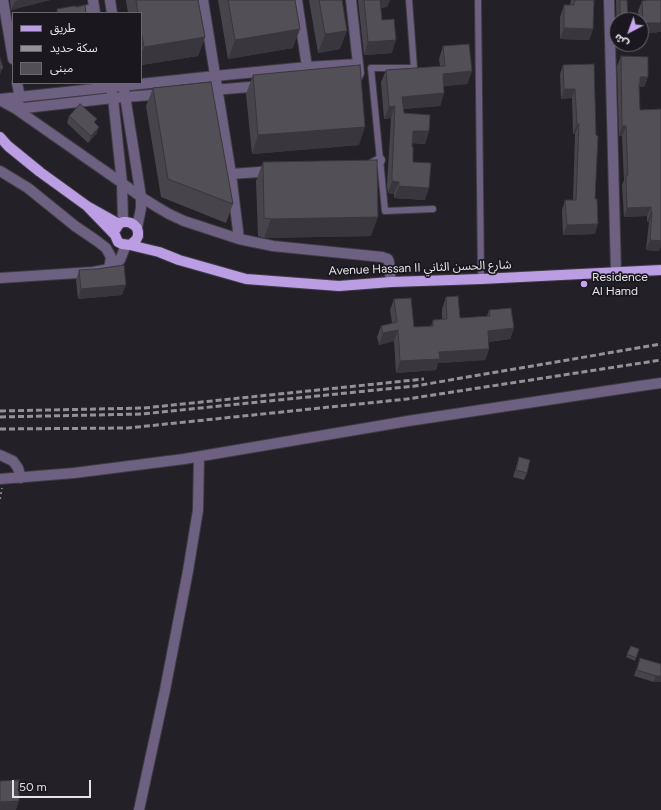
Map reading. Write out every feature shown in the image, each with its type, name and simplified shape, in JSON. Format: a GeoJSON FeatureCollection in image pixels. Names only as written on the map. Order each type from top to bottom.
{"type":"FeatureCollection","features":[{"type":"Feature","properties":{"kind":"main road","name":"Avenue Hassan II شارع الحسن الثاني"},"geometry":{"type":"LineString","coordinates":[[0,137],[8,146],[40,172],[87,206],[121,223],[131,223],[137,232],[159,252]]}},
{"type":"Feature","properties":{"kind":"main road","name":"Avenue Hassan II شارع الحسن الثاني"},"geometry":{"type":"LineString","coordinates":[[87,206],[115,235],[118,242],[122,244],[159,252],[179,260],[246,278],[339,286],[391,282],[661,270]]}},
{"type":"Feature","properties":{"kind":"main road"},"geometry":{"type":"LineString","coordinates":[[115,235],[116,227],[121,223]]}},
{"type":"Feature","properties":{"kind":"main road"},"geometry":{"type":"LineString","coordinates":[[128,245],[136,240],[137,232]]}},
{"type":"Feature","properties":{"kind":"street"},"geometry":{"type":"LineString","coordinates":[[3,0],[12,53]]}},
{"type":"Feature","properties":{"kind":"street"},"geometry":{"type":"LineString","coordinates":[[110,0],[112,12]]}},
{"type":"Feature","properties":{"kind":"street"},"geometry":{"type":"LineString","coordinates":[[202,0],[231,174],[239,239]]}},
{"type":"Feature","properties":{"kind":"street"},"geometry":{"type":"LineString","coordinates":[[297,0],[307,67],[307,82]]}},
{"type":"Feature","properties":{"kind":"street"},"geometry":{"type":"LineString","coordinates":[[346,78],[358,77],[359,73],[351,0]]}},
{"type":"Feature","properties":{"kind":"street"},"geometry":{"type":"LineString","coordinates":[[609,0],[616,273]]}},
{"type":"Feature","properties":{"kind":"street"},"geometry":{"type":"LineString","coordinates":[[76,12],[94,7]]}},
{"type":"Feature","properties":{"kind":"street"},"geometry":{"type":"LineString","coordinates":[[142,82],[307,67],[357,64]]}},
{"type":"Feature","properties":{"kind":"street"},"geometry":{"type":"LineString","coordinates":[[16,110],[20,97],[17,84]]}},
{"type":"Feature","properties":{"kind":"street"},"geometry":{"type":"LineString","coordinates":[[0,99],[124,84],[141,197],[141,208],[137,232]]}},
{"type":"Feature","properties":{"kind":"street"},"geometry":{"type":"LineString","coordinates":[[111,85],[122,183],[121,223]]}},
{"type":"Feature","properties":{"kind":"street"},"geometry":{"type":"LineString","coordinates":[[187,92],[272,85]]}},
{"type":"Feature","properties":{"kind":"street"},"geometry":{"type":"LineString","coordinates":[[16,110],[113,98],[171,93]]}},
{"type":"Feature","properties":{"kind":"street"},"geometry":{"type":"LineString","coordinates":[[0,99],[141,197],[184,221],[239,239],[273,246],[382,257],[389,262],[391,282]]}},
{"type":"Feature","properties":{"kind":"street"},"geometry":{"type":"LineString","coordinates":[[354,167],[369,166],[380,160]]}},
{"type":"Feature","properties":{"kind":"street"},"geometry":{"type":"LineString","coordinates":[[0,171],[28,188],[75,226],[106,248],[111,257],[109,269]]}},
{"type":"Feature","properties":{"kind":"street"},"geometry":{"type":"LineString","coordinates":[[231,174],[285,171]]}},
{"type":"Feature","properties":{"kind":"street"},"geometry":{"type":"LineString","coordinates":[[0,278],[93,272],[109,269],[120,260],[128,245]]}},
{"type":"Feature","properties":{"kind":"street"},"geometry":{"type":"LineString","coordinates":[[0,479],[81,472],[199,457],[408,422],[633,386],[661,383]]}},
{"type":"Feature","properties":{"kind":"street"},"geometry":{"type":"LineString","coordinates":[[0,455],[13,461],[18,468],[21,478]]}},
{"type":"Feature","properties":{"kind":"street"},"geometry":{"type":"LineString","coordinates":[[139,810],[165,690],[188,571],[198,510],[199,457]]}},
{"type":"Feature","properties":{"kind":"lane"},"geometry":{"type":"LineString","coordinates":[[409,0],[414,68],[371,68],[385,211],[433,209]]}},
{"type":"Feature","properties":{"kind":"lane"},"geometry":{"type":"LineString","coordinates":[[478,0],[482,279]]}},
{"type":"Feature","properties":{"kind":"building"},"geometry":{"type":"Polygon","coordinates":[[[136,0],[198,0],[205,37],[144,47],[142,36],[142,12],[138,12],[136,0]]]}},
{"type":"Feature","properties":{"kind":"building"},"geometry":{"type":"Polygon","coordinates":[[[228,0],[295,0],[300,29],[235,40],[228,0]]]}},
{"type":"Feature","properties":{"kind":"building"},"geometry":{"type":"Polygon","coordinates":[[[319,0],[342,0],[347,31],[325,34],[319,0]]]}},
{"type":"Feature","properties":{"kind":"building"},"geometry":{"type":"Polygon","coordinates":[[[364,0],[380,0],[382,20],[394,19],[396,40],[368,42],[364,0]]]}},
{"type":"Feature","properties":{"kind":"building"},"geometry":{"type":"Polygon","coordinates":[[[575,0],[594,0],[593,29],[564,28],[564,5],[574,5],[575,0]]]}},
{"type":"Feature","properties":{"kind":"building"},"geometry":{"type":"Polygon","coordinates":[[[620,0],[627,0],[628,12],[620,12],[620,0]]]}},
{"type":"Feature","properties":{"kind":"building"},"geometry":{"type":"Polygon","coordinates":[[[661,0],[661,23],[649,23],[649,12],[642,12],[642,1],[661,0]]]}},
{"type":"Feature","properties":{"kind":"building"},"geometry":{"type":"Polygon","coordinates":[[[85,5],[86,12],[57,12],[57,9],[74,6],[78,7],[85,5]]]}},
{"type":"Feature","properties":{"kind":"building"},"geometry":{"type":"Polygon","coordinates":[[[469,44],[472,71],[443,74],[444,93],[402,97],[404,113],[430,115],[429,131],[413,131],[412,147],[413,162],[431,163],[429,188],[399,186],[399,182],[392,181],[395,106],[389,107],[386,70],[445,66],[443,46],[469,44]]]}},
{"type":"Feature","properties":{"kind":"building"},"geometry":{"type":"Polygon","coordinates":[[[621,56],[648,57],[648,77],[640,77],[640,110],[661,109],[661,241],[650,240],[651,207],[627,208],[626,175],[628,175],[626,126],[622,126],[621,56]]]}},
{"type":"Feature","properties":{"kind":"building"},"geometry":{"type":"Polygon","coordinates":[[[0,58],[3,68],[0,70],[0,58]]]}},
{"type":"Feature","properties":{"kind":"building"},"geometry":{"type":"Polygon","coordinates":[[[594,64],[596,135],[598,136],[595,199],[597,199],[598,224],[567,225],[565,200],[576,200],[579,124],[577,124],[575,89],[564,89],[563,65],[594,64]]]}},
{"type":"Feature","properties":{"kind":"building"},"geometry":{"type":"Polygon","coordinates":[[[360,65],[365,127],[258,135],[253,75],[360,65]]]}},
{"type":"Feature","properties":{"kind":"building"},"geometry":{"type":"Polygon","coordinates":[[[211,82],[233,204],[168,179],[153,88],[211,82]]]}},
{"type":"Feature","properties":{"kind":"building"},"geometry":{"type":"Polygon","coordinates":[[[80,104],[97,119],[94,122],[99,127],[91,136],[69,116],[80,104]]]}},
{"type":"Feature","properties":{"kind":"building"},"geometry":{"type":"Polygon","coordinates":[[[377,160],[378,217],[264,218],[263,162],[377,160]]]}},
{"type":"Feature","properties":{"kind":"building"},"geometry":{"type":"Polygon","coordinates":[[[124,265],[126,285],[81,289],[79,270],[124,265]]]}},
{"type":"Feature","properties":{"kind":"building"},"geometry":{"type":"Polygon","coordinates":[[[458,296],[460,318],[490,316],[489,310],[511,308],[514,328],[488,331],[489,349],[439,352],[440,359],[400,361],[398,330],[383,333],[381,326],[397,322],[394,299],[411,298],[414,327],[433,326],[433,320],[447,319],[446,297],[458,296]]]}},
{"type":"Feature","properties":{"kind":"building"},"geometry":{"type":"Polygon","coordinates":[[[519,457],[530,460],[527,473],[516,470],[519,457]]]}},
{"type":"Feature","properties":{"kind":"building"},"geometry":{"type":"Polygon","coordinates":[[[631,646],[639,649],[636,658],[627,654],[631,646]]]}},
{"type":"Feature","properties":{"kind":"building"},"geometry":{"type":"Polygon","coordinates":[[[640,658],[661,664],[661,676],[656,676],[637,670],[640,658]]]}},
{"type":"Feature","properties":{"kind":"building"},"geometry":{"type":"Polygon","coordinates":[[[19,780],[19,801],[0,802],[0,781],[19,780]]]}},
{"type":"Feature","properties":{"kind":"railway"},"geometry":{"type":"LineString","coordinates":[[0,417],[142,414],[415,386],[661,344]]}},
{"type":"Feature","properties":{"kind":"railway"},"geometry":{"type":"LineString","coordinates":[[0,429],[128,428],[407,399],[661,360]]}},
{"type":"Feature","properties":{"kind":"railway"},"geometry":{"type":"LineString","coordinates":[[0,411],[144,408],[424,379]]}},
{"type":"Feature","properties":{"kind":"place","name":"Residence Al Hamd"},"geometry":{"type":"Point","coordinates":[584,284]}}]}
